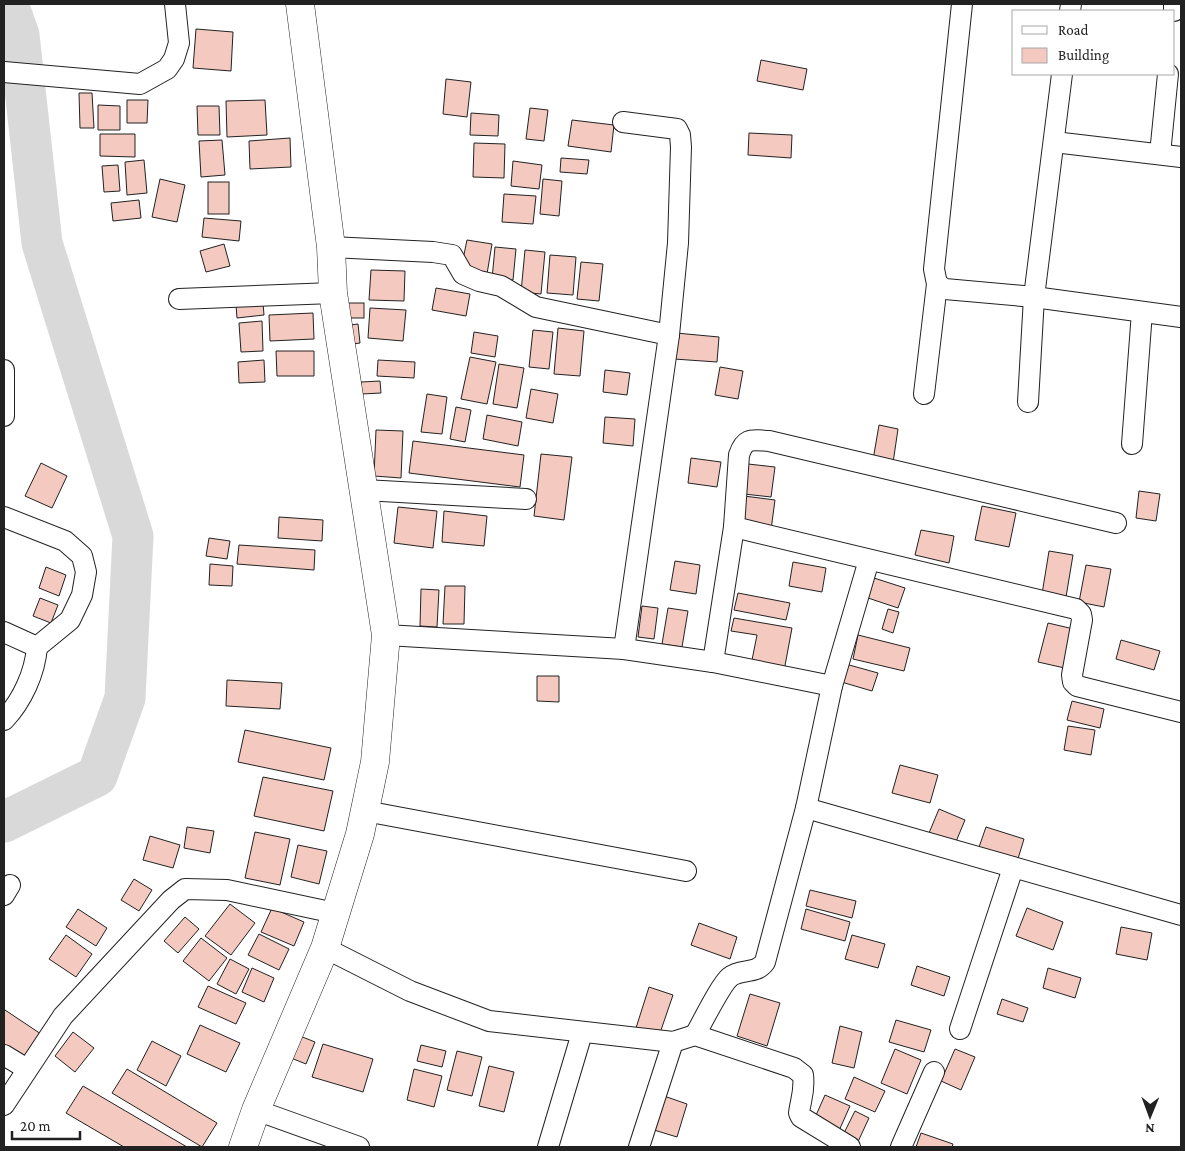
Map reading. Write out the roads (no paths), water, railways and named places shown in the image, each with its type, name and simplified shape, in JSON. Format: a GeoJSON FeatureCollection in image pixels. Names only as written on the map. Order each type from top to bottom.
{"type":"FeatureCollection","features":[{"type":"Feature","properties":{"kind":"street"},"geometry":{"type":"LineString","coordinates":[[4,72],[140,84],[167,70],[174,60],[179,43],[175,4]]}},
{"type":"Feature","properties":{"kind":"street"},"geometry":{"type":"LineString","coordinates":[[243,1147],[256,1110],[325,948],[360,834],[375,762],[386,635],[333,293],[331,247],[300,4]]}},
{"type":"Feature","properties":{"kind":"street"},"geometry":{"type":"LineString","coordinates":[[924,394],[937,284],[934,269],[962,4]]}},
{"type":"Feature","properties":{"kind":"street"},"geometry":{"type":"LineString","coordinates":[[1028,402],[1034,297],[1062,75]]}},
{"type":"Feature","properties":{"kind":"street"},"geometry":{"type":"LineString","coordinates":[[1160,154],[1168,75]]}},
{"type":"Feature","properties":{"kind":"street"},"geometry":{"type":"LineString","coordinates":[[623,122],[677,129],[681,147],[678,243],[669,334],[624,649]]}},
{"type":"Feature","properties":{"kind":"street"},"geometry":{"type":"LineString","coordinates":[[1054,142],[1181,157]]}},
{"type":"Feature","properties":{"kind":"street"},"geometry":{"type":"LineString","coordinates":[[331,247],[433,252],[452,255],[463,274],[501,286],[536,307],[669,334]]}},
{"type":"Feature","properties":{"kind":"street"},"geometry":{"type":"LineString","coordinates":[[937,284],[945,289],[1034,297],[1181,317]]}},
{"type":"Feature","properties":{"kind":"street"},"geometry":{"type":"LineString","coordinates":[[179,299],[333,293]]}},
{"type":"Feature","properties":{"kind":"street"},"geometry":{"type":"LineString","coordinates":[[1132,444],[1142,312]]}},
{"type":"Feature","properties":{"kind":"street"},"geometry":{"type":"LineString","coordinates":[[4,370],[4,416]]}},
{"type":"Feature","properties":{"kind":"street"},"geometry":{"type":"LineString","coordinates":[[713,662],[734,527],[739,455],[743,445],[750,440],[769,441],[1116,523]]}},
{"type":"Feature","properties":{"kind":"street"},"geometry":{"type":"LineString","coordinates":[[364,490],[526,499]]}},
{"type":"Feature","properties":{"kind":"street"},"geometry":{"type":"LineString","coordinates":[[4,517],[66,541],[82,556],[86,572],[82,595],[70,620],[37,646],[33,670],[25,688],[4,720]]}},
{"type":"Feature","properties":{"kind":"street"},"geometry":{"type":"LineString","coordinates":[[734,527],[1076,609],[1081,614],[1082,620],[1072,676],[1073,682],[1077,686],[1181,712]]}},
{"type":"Feature","properties":{"kind":"street"},"geometry":{"type":"LineString","coordinates":[[695,1035],[728,978],[738,972],[754,971],[765,962],[806,808],[832,686],[869,560]]}},
{"type":"Feature","properties":{"kind":"street"},"geometry":{"type":"LineString","coordinates":[[4,632],[37,646]]}},
{"type":"Feature","properties":{"kind":"street"},"geometry":{"type":"LineString","coordinates":[[386,635],[624,649],[713,662],[832,686]]}},
{"type":"Feature","properties":{"kind":"street"},"geometry":{"type":"LineString","coordinates":[[806,808],[1181,914]]}},
{"type":"Feature","properties":{"kind":"street"},"geometry":{"type":"LineString","coordinates":[[365,811],[686,871]]}},
{"type":"Feature","properties":{"kind":"street"},"geometry":{"type":"LineString","coordinates":[[960,1029],[1014,868]]}},
{"type":"Feature","properties":{"kind":"street"},"geometry":{"type":"LineString","coordinates":[[4,1105],[63,1016],[172,900],[185,889],[227,890],[335,912]]}},
{"type":"Feature","properties":{"kind":"street"},"geometry":{"type":"LineString","coordinates":[[325,948],[410,991],[488,1021],[673,1042],[695,1035],[800,1072],[803,1075],[804,1084],[799,1113],[802,1117],[850,1147]]}},
{"type":"Feature","properties":{"kind":"street"},"geometry":{"type":"LineString","coordinates":[[548,1147],[582,1033]]}},
{"type":"Feature","properties":{"kind":"street"},"geometry":{"type":"LineString","coordinates":[[639,1147],[673,1042]]}},
{"type":"Feature","properties":{"kind":"street"},"geometry":{"type":"LineString","coordinates":[[4,1055],[27,1069]]}},
{"type":"Feature","properties":{"kind":"street"},"geometry":{"type":"LineString","coordinates":[[901,1147],[934,1072]]}},
{"type":"Feature","properties":{"kind":"street"},"geometry":{"type":"LineString","coordinates":[[256,1110],[359,1147]]}},
{"type":"Feature","properties":{"kind":"waterway"},"geometry":{"type":"LineString","coordinates":[[4,822],[97,776],[125,698],[133,536],[42,243],[19,35],[8,4]]}}]}
